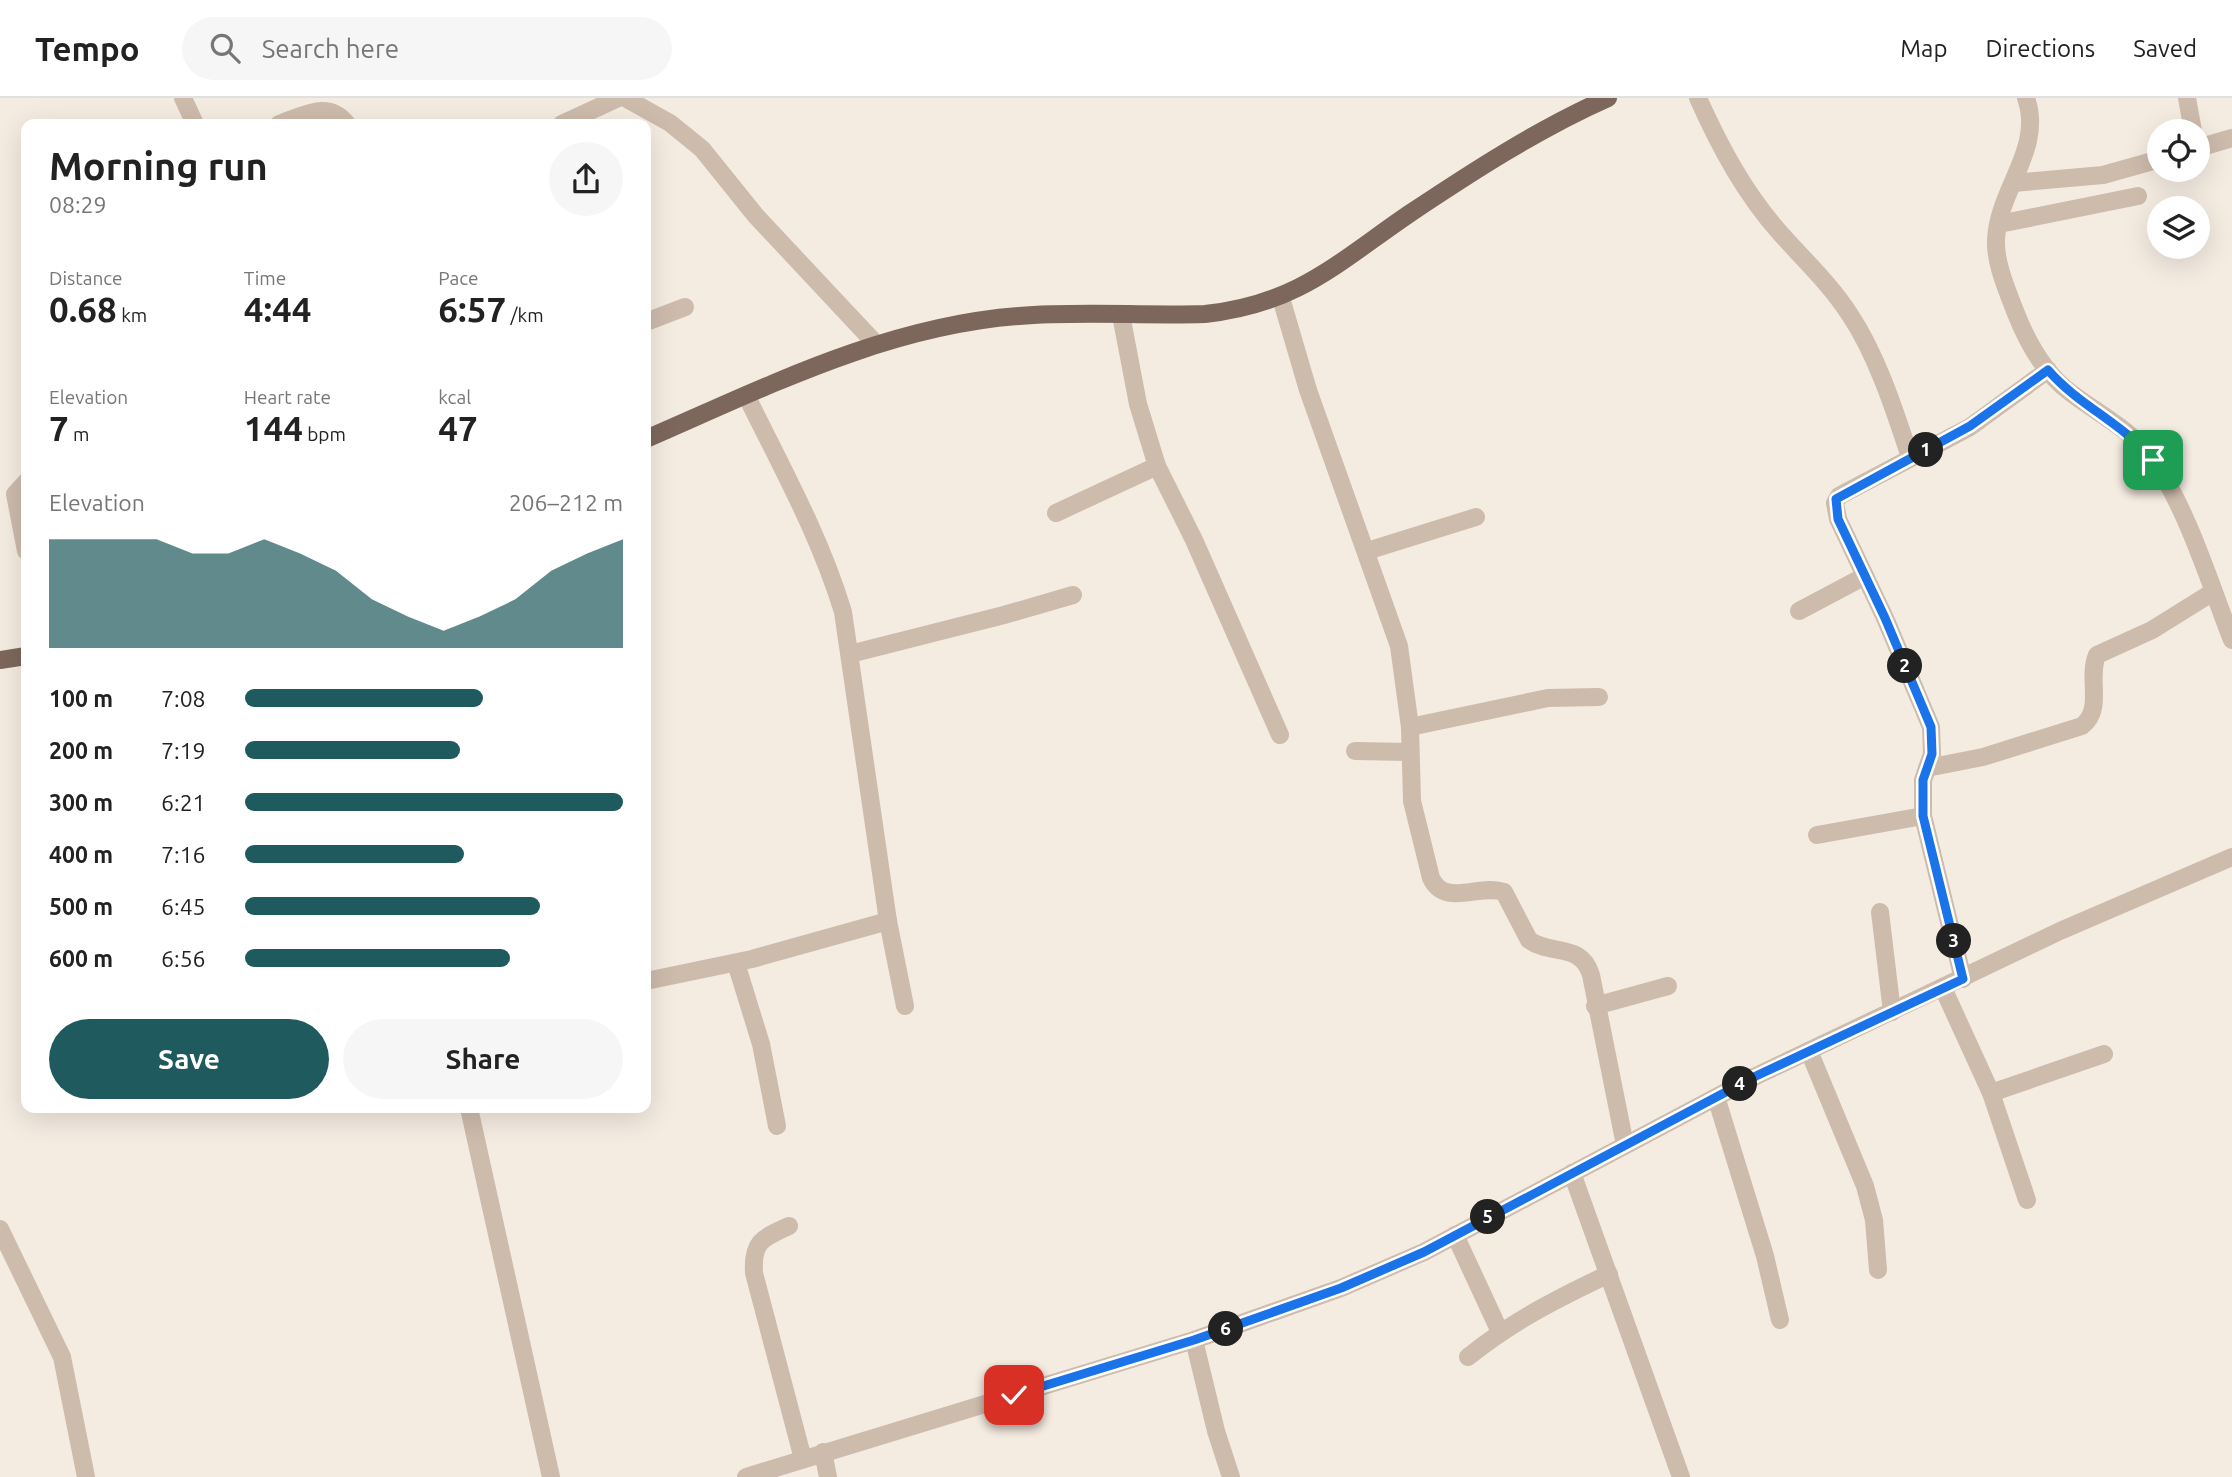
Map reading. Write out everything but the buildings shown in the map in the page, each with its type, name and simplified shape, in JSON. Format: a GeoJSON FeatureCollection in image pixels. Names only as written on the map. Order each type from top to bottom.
{"type":"FeatureCollection","features":[{"type":"Feature","properties":{"kind":"main road"},"geometry":{"type":"LineString","coordinates":[[651,437],[875,343],[1017,316],[1205,314],[1233,311],[1282,298],[1320,277],[1460,181],[1603,99]]}},
{"type":"Feature","properties":{"kind":"main road"},"geometry":{"type":"LineString","coordinates":[[0,660],[21,657]]}},
{"type":"Feature","properties":{"kind":"street"},"geometry":{"type":"LineString","coordinates":[[183,98],[193,119]]}},
{"type":"Feature","properties":{"kind":"street"},"geometry":{"type":"LineString","coordinates":[[573,119],[618,98]]}},
{"type":"Feature","properties":{"kind":"street"},"geometry":{"type":"LineString","coordinates":[[625,98],[670,122],[702,149],[756,216],[875,343]]}},
{"type":"Feature","properties":{"kind":"street"},"geometry":{"type":"LineString","coordinates":[[1698,98],[1717,141],[1743,183],[1780,233],[1824,280],[1852,317],[1893,406],[1910,457]]}},
{"type":"Feature","properties":{"kind":"street"},"geometry":{"type":"LineString","coordinates":[[2026,98],[2032,128],[1998,224],[1996,240],[2002,274],[2031,347],[2048,370],[2070,393],[2126,431],[2153,460],[2178,506],[2232,640]]}},
{"type":"Feature","properties":{"kind":"street"},"geometry":{"type":"LineString","coordinates":[[2187,98],[2191,119]]}},
{"type":"Feature","properties":{"kind":"street"},"geometry":{"type":"LineString","coordinates":[[292,119],[322,108],[332,111],[341,119]]}},
{"type":"Feature","properties":{"kind":"street"},"geometry":{"type":"LineString","coordinates":[[2210,144],[2232,138]]}},
{"type":"Feature","properties":{"kind":"street"},"geometry":{"type":"LineString","coordinates":[[2013,183],[2103,175],[2147,163]]}},
{"type":"Feature","properties":{"kind":"street"},"geometry":{"type":"LineString","coordinates":[[1998,224],[2138,196]]}},
{"type":"Feature","properties":{"kind":"street"},"geometry":{"type":"LineString","coordinates":[[1282,298],[1308,390],[1399,646],[1410,727],[1412,801],[1425,859],[1436,887],[1454,894],[1493,889],[1504,892],[1529,940],[1570,951],[1583,959],[1591,975],[1595,1006],[1625,1145]]}},
{"type":"Feature","properties":{"kind":"street"},"geometry":{"type":"LineString","coordinates":[[651,320],[685,307]]}},
{"type":"Feature","properties":{"kind":"street"},"geometry":{"type":"LineString","coordinates":[[1121,315],[1138,404],[1157,466],[1194,540],[1280,735]]}},
{"type":"Feature","properties":{"kind":"street"},"geometry":{"type":"LineString","coordinates":[[1963,979],[1923,816],[1922,791],[1932,754],[1931,727],[1838,519],[1836,499],[1970,426],[2048,370]]}},
{"type":"Feature","properties":{"kind":"street"},"geometry":{"type":"LineString","coordinates":[[746,395],[832,575],[850,653],[888,921],[905,1006]]}},
{"type":"Feature","properties":{"kind":"street"},"geometry":{"type":"LineString","coordinates":[[1056,513],[1157,466]]}},
{"type":"Feature","properties":{"kind":"street"},"geometry":{"type":"LineString","coordinates":[[21,487],[15,494],[21,525]]}},
{"type":"Feature","properties":{"kind":"street"},"geometry":{"type":"LineString","coordinates":[[1367,551],[1476,517]]}},
{"type":"Feature","properties":{"kind":"street"},"geometry":{"type":"LineString","coordinates":[[1799,611],[1864,576]]}},
{"type":"Feature","properties":{"kind":"street"},"geometry":{"type":"LineString","coordinates":[[1927,768],[1983,757],[2082,726],[2091,719],[2095,708],[2091,669],[2097,655],[2152,631],[2213,592]]}},
{"type":"Feature","properties":{"kind":"street"},"geometry":{"type":"LineString","coordinates":[[850,653],[1073,595]]}},
{"type":"Feature","properties":{"kind":"street"},"geometry":{"type":"LineString","coordinates":[[1410,727],[1548,698],[1599,697]]}},
{"type":"Feature","properties":{"kind":"street"},"geometry":{"type":"LineString","coordinates":[[1355,751],[1409,752]]}},
{"type":"Feature","properties":{"kind":"street"},"geometry":{"type":"LineString","coordinates":[[1817,835],[1923,816]]}},
{"type":"Feature","properties":{"kind":"street"},"geometry":{"type":"LineString","coordinates":[[746,1477],[1194,1340],[1341,1288],[1424,1252],[1716,1097],[1809,1051],[2132,899],[2232,857]]}},
{"type":"Feature","properties":{"kind":"street"},"geometry":{"type":"LineString","coordinates":[[1880,912],[1892,1012]]}},
{"type":"Feature","properties":{"kind":"street"},"geometry":{"type":"LineString","coordinates":[[651,980],[736,963],[888,921]]}},
{"type":"Feature","properties":{"kind":"street"},"geometry":{"type":"LineString","coordinates":[[736,963],[761,1044],[777,1126]]}},
{"type":"Feature","properties":{"kind":"street"},"geometry":{"type":"LineString","coordinates":[[1595,1006],[1668,986]]}},
{"type":"Feature","properties":{"kind":"street"},"geometry":{"type":"LineString","coordinates":[[1943,988],[1992,1093],[2027,1200]]}},
{"type":"Feature","properties":{"kind":"street"},"geometry":{"type":"LineString","coordinates":[[1809,1051],[1865,1186],[1874,1220],[1878,1270]]}},
{"type":"Feature","properties":{"kind":"street"},"geometry":{"type":"LineString","coordinates":[[1992,1093],[2104,1054]]}},
{"type":"Feature","properties":{"kind":"street"},"geometry":{"type":"LineString","coordinates":[[1716,1097],[1765,1256],[1780,1320]]}},
{"type":"Feature","properties":{"kind":"street"},"geometry":{"type":"LineString","coordinates":[[470,1113],[551,1477]]}},
{"type":"Feature","properties":{"kind":"street"},"geometry":{"type":"LineString","coordinates":[[1572,1173],[1681,1477]]}},
{"type":"Feature","properties":{"kind":"street"},"geometry":{"type":"LineString","coordinates":[[789,1226],[758,1244],[752,1256],[754,1273],[803,1459]]}},
{"type":"Feature","properties":{"kind":"street"},"geometry":{"type":"LineString","coordinates":[[0,1229],[62,1357],[86,1477]]}},
{"type":"Feature","properties":{"kind":"street"},"geometry":{"type":"LineString","coordinates":[[1455,1235],[1500,1332]]}},
{"type":"Feature","properties":{"kind":"street"},"geometry":{"type":"LineString","coordinates":[[1468,1357],[1500,1332],[1545,1305],[1609,1274]]}},
{"type":"Feature","properties":{"kind":"street"},"geometry":{"type":"LineString","coordinates":[[1194,1340],[1216,1432],[1231,1477]]}},
{"type":"Feature","properties":{"kind":"street"},"geometry":{"type":"LineString","coordinates":[[823,1452],[828,1477]]}},
{"type":"Feature","properties":{"kind":"route"},"geometry":{"type":"LineString","coordinates":[[1014,1395],[1194,1340],[1341,1288],[1424,1252],[1756,1076],[1963,979],[1923,816],[1923,780],[1932,754],[1931,727],[1885,618],[1838,519],[1836,499],[1970,426],[2048,370],[2070,393],[2140,443],[2153,460]]}}]}
